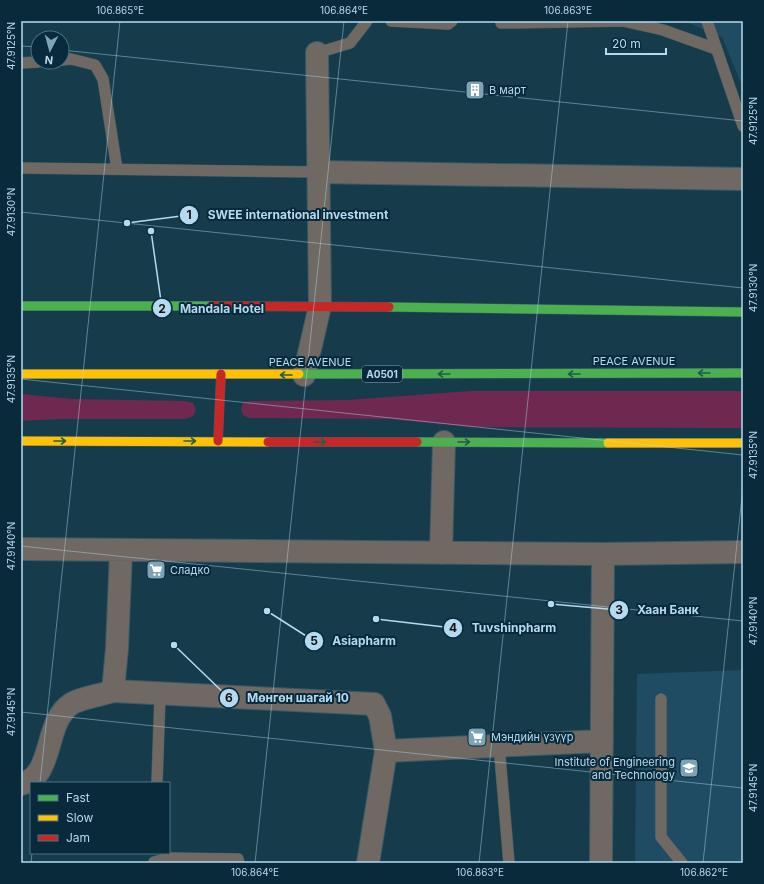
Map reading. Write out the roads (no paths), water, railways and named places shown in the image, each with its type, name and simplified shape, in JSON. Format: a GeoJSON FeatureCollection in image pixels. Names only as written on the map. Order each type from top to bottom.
{"type":"FeatureCollection","features":[{"type":"Feature","properties":{"kind":"main road"},"geometry":{"type":"LineString","coordinates":[[21,306],[320,306],[743,312]]}},
{"type":"Feature","properties":{"kind":"main road","name":"PEACE AVENUE"},"geometry":{"type":"LineString","coordinates":[[21,374],[304,375],[743,373]]}},
{"type":"Feature","properties":{"kind":"main road"},"geometry":{"type":"LineString","coordinates":[[218,441],[221,374]]}},
{"type":"Feature","properties":{"kind":"main road"},"geometry":{"type":"LineString","coordinates":[[21,441],[743,443]]}},
{"type":"Feature","properties":{"kind":"street"},"geometry":{"type":"LineString","coordinates":[[304,375],[320,306],[316,53]]}},
{"type":"Feature","properties":{"kind":"street"},"geometry":{"type":"LineString","coordinates":[[319,172],[743,179]]}},
{"type":"Feature","properties":{"kind":"street"},"geometry":{"type":"LineString","coordinates":[[441,553],[444,442]]}},
{"type":"Feature","properties":{"kind":"street"},"geometry":{"type":"LineString","coordinates":[[21,549],[603,554],[743,552]]}},
{"type":"Feature","properties":{"kind":"street"},"geometry":{"type":"LineString","coordinates":[[113,692],[117,648],[121,551]]}},
{"type":"Feature","properties":{"kind":"street"},"geometry":{"type":"LineString","coordinates":[[601,863],[603,554]]}},
{"type":"Feature","properties":{"kind":"street"},"geometry":{"type":"LineString","coordinates":[[21,784],[35,776],[43,765],[53,729],[61,713],[72,703],[113,692],[362,702],[374,704],[380,716],[386,751],[368,863]]}},
{"type":"Feature","properties":{"kind":"street"},"geometry":{"type":"LineString","coordinates":[[386,751],[602,741]]}},
{"type":"Feature","properties":{"kind":"lane"},"geometry":{"type":"LineString","coordinates":[[316,53],[350,43],[367,21]]}},
{"type":"Feature","properties":{"kind":"lane"},"geometry":{"type":"LineString","coordinates":[[391,21],[448,24],[452,21]]}},
{"type":"Feature","properties":{"kind":"lane"},"geometry":{"type":"LineString","coordinates":[[501,23],[623,21],[664,30],[716,49]]}},
{"type":"Feature","properties":{"kind":"lane"},"geometry":{"type":"LineString","coordinates":[[707,21],[743,126]]}},
{"type":"Feature","properties":{"kind":"lane"},"geometry":{"type":"LineString","coordinates":[[70,59],[95,65],[103,79],[117,169]]}},
{"type":"Feature","properties":{"kind":"lane"},"geometry":{"type":"LineString","coordinates":[[21,168],[319,172]]}},
{"type":"Feature","properties":{"kind":"lane"},"geometry":{"type":"LineString","coordinates":[[157,782],[160,695]]}},
{"type":"Feature","properties":{"kind":"lane"},"geometry":{"type":"LineString","coordinates":[[661,699],[661,837],[682,863]]}},
{"type":"Feature","properties":{"kind":"lane"},"geometry":{"type":"LineString","coordinates":[[499,745],[509,863]]}},
{"type":"Feature","properties":{"kind":"lane"},"geometry":{"type":"LineString","coordinates":[[154,859],[238,859],[239,863]]}},
{"type":"Feature","properties":{"kind":"place","name":"В март"},"geometry":{"type":"Point","coordinates":[475,90]}},
{"type":"Feature","properties":{"kind":"place","name":"SWEE international investment"},"geometry":{"type":"Point","coordinates":[127,223]}},
{"type":"Feature","properties":{"kind":"place","name":"Mandala Hotel"},"geometry":{"type":"Point","coordinates":[151,231]}},
{"type":"Feature","properties":{"kind":"place","name":"Сладко"},"geometry":{"type":"Point","coordinates":[156,570]}},
{"type":"Feature","properties":{"kind":"place","name":"Хаан Банк"},"geometry":{"type":"Point","coordinates":[551,604]}},
{"type":"Feature","properties":{"kind":"place","name":"Asiapharm"},"geometry":{"type":"Point","coordinates":[267,611]}},
{"type":"Feature","properties":{"kind":"place","name":"Tuvshinpharm"},"geometry":{"type":"Point","coordinates":[376,619]}},
{"type":"Feature","properties":{"kind":"place","name":"Мөнгөн шагай 10"},"geometry":{"type":"Point","coordinates":[174,645]}},
{"type":"Feature","properties":{"kind":"place","name":"Мэндийн үзүүр"},"geometry":{"type":"Point","coordinates":[477,737]}},
{"type":"Feature","properties":{"kind":"place","name":"Institute of Engineering and Technology"},"geometry":{"type":"Point","coordinates":[689,768]}}]}
